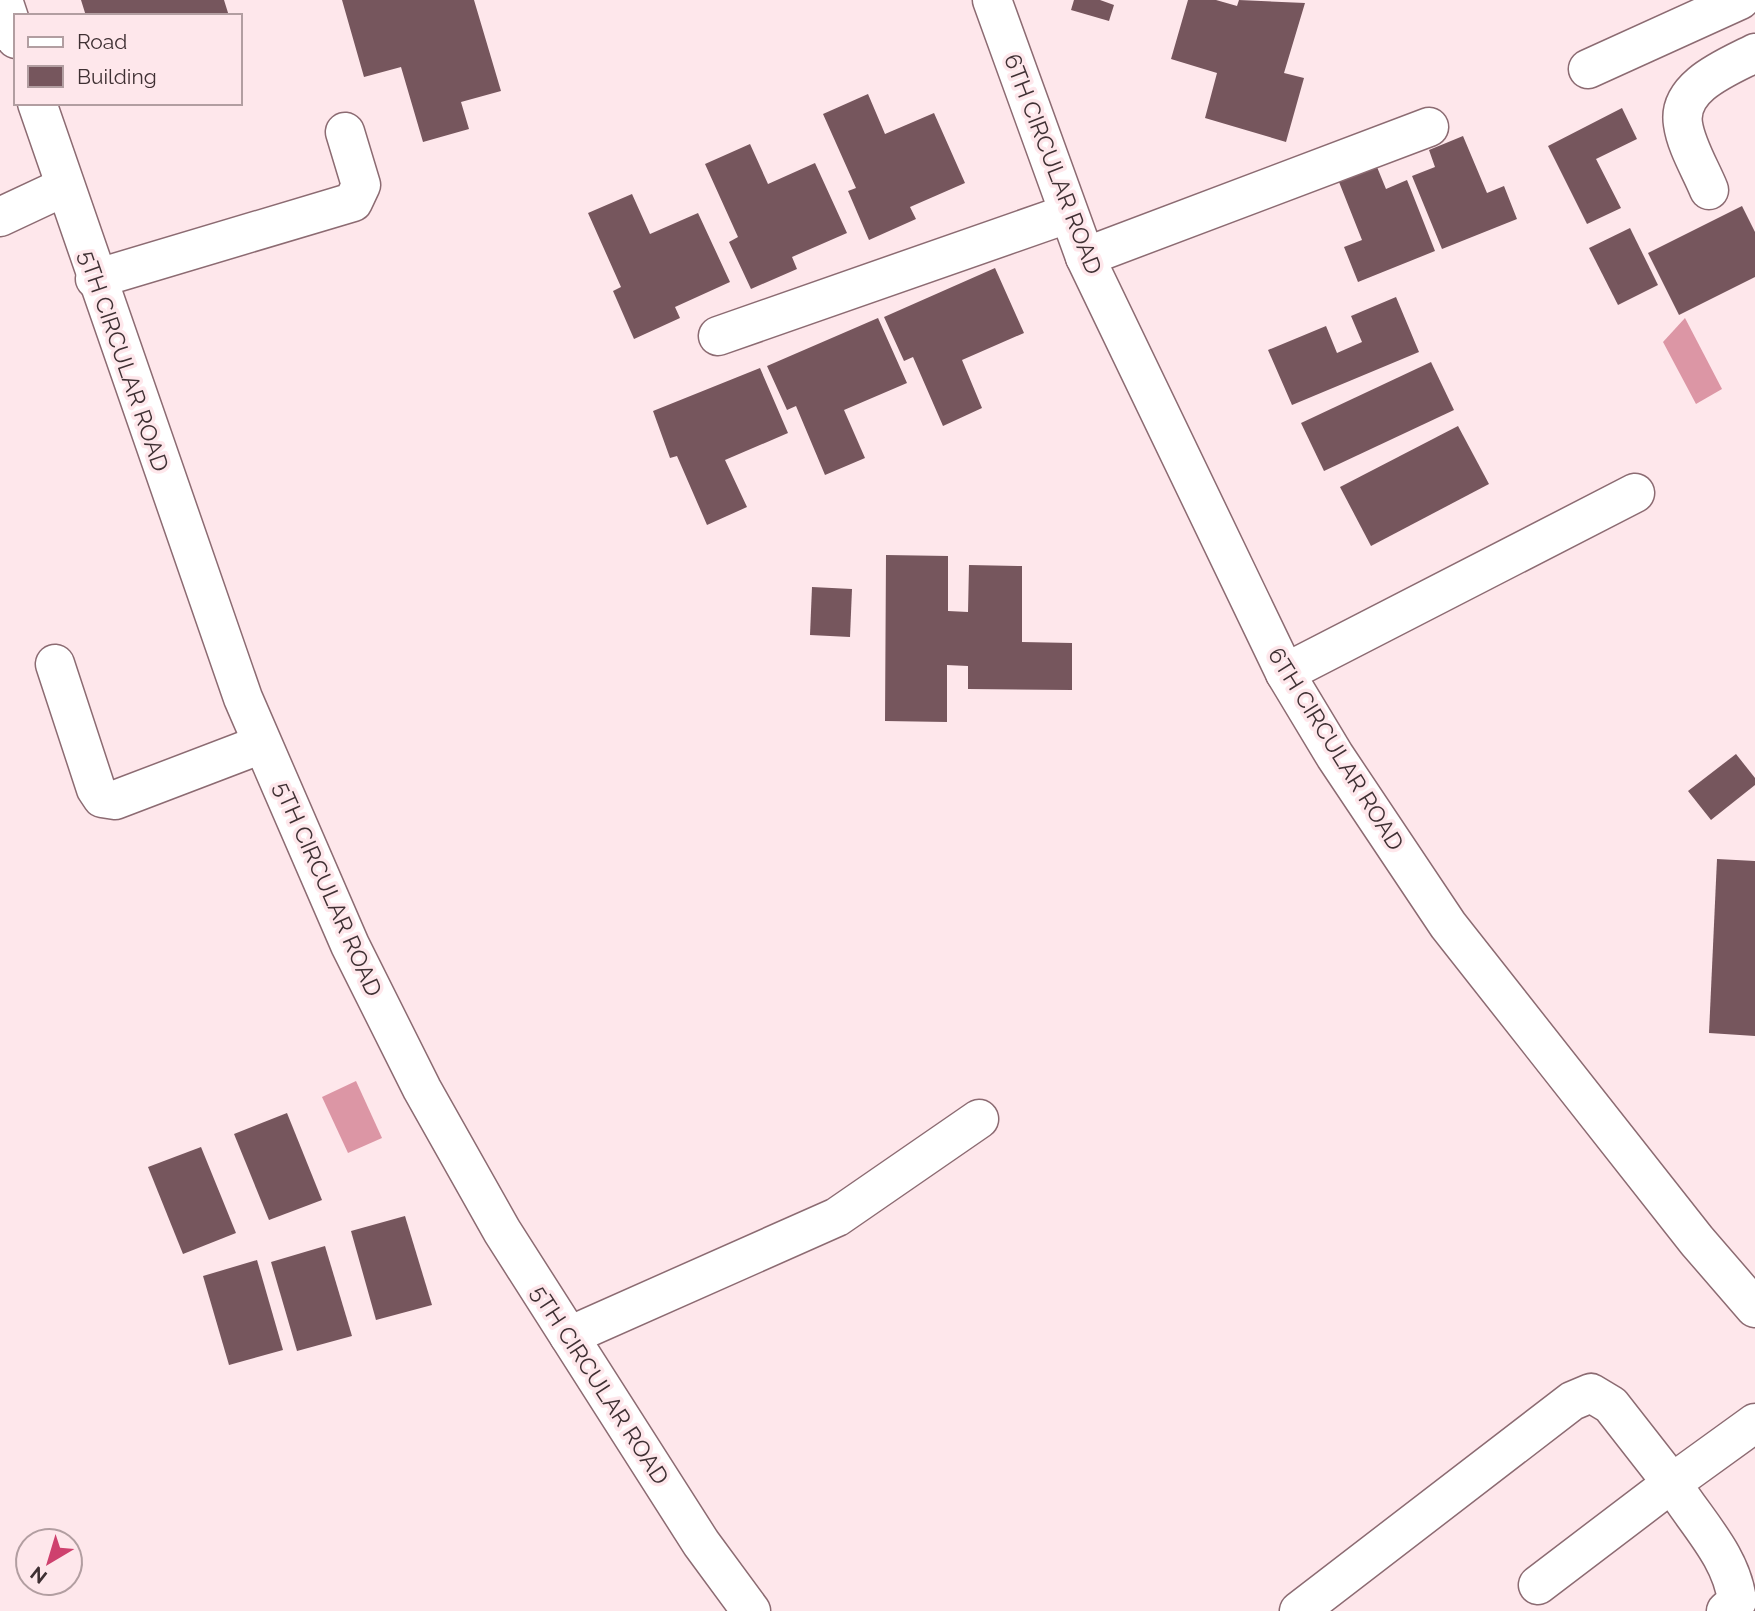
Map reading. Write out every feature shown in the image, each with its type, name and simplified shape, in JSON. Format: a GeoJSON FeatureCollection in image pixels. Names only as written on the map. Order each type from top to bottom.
{"type":"FeatureCollection","features":[{"type":"Feature","properties":{"kind":"street"},"geometry":{"type":"LineString","coordinates":[[3,0],[14,33]]}},
{"type":"Feature","properties":{"kind":"street","name":"6TH CIRCULAR ROAD"},"geometry":{"type":"LineString","coordinates":[[992,0],[1067,214],[1085,257],[1285,673],[1335,756],[1448,925],[1698,1241],[1755,1308]]}},
{"type":"Feature","properties":{"kind":"street"},"geometry":{"type":"LineString","coordinates":[[1588,69],[1740,0]]}},
{"type":"Feature","properties":{"kind":"street"},"geometry":{"type":"LineString","coordinates":[[1709,190],[1683,124],[1685,104],[1703,81],[1755,52]]}},
{"type":"Feature","properties":{"kind":"street","name":"5TH CIRCULAR ROAD"},"geometry":{"type":"LineString","coordinates":[[38,105],[95,279],[243,698],[351,945],[422,1089],[502,1231],[701,1543],[751,1611]]}},
{"type":"Feature","properties":{"kind":"street"},"geometry":{"type":"LineString","coordinates":[[1085,257],[1429,127]]}},
{"type":"Feature","properties":{"kind":"street"},"geometry":{"type":"LineString","coordinates":[[95,279],[353,202],[361,185],[345,132]]}},
{"type":"Feature","properties":{"kind":"street"},"geometry":{"type":"LineString","coordinates":[[0,217],[64,187]]}},
{"type":"Feature","properties":{"kind":"street"},"geometry":{"type":"LineString","coordinates":[[718,336],[1067,214]]}},
{"type":"Feature","properties":{"kind":"street"},"geometry":{"type":"LineString","coordinates":[[1285,673],[1635,493]]}},
{"type":"Feature","properties":{"kind":"street"},"geometry":{"type":"LineString","coordinates":[[55,664],[96,789],[102,798],[115,800],[262,744]]}},
{"type":"Feature","properties":{"kind":"street"},"geometry":{"type":"LineString","coordinates":[[569,1336],[837,1217],[979,1119]]}},
{"type":"Feature","properties":{"kind":"street"},"geometry":{"type":"LineString","coordinates":[[1299,1611],[1572,1401],[1591,1393],[1611,1405],[1672,1483],[1716,1548],[1735,1583],[1737,1601],[1727,1611]]}},
{"type":"Feature","properties":{"kind":"street"},"geometry":{"type":"LineString","coordinates":[[1538,1585],[1755,1423]]}},
{"type":"Feature","properties":{"kind":"shaded area"},"geometry":{"type":"Polygon","coordinates":[[[1685,318],[1722,389],[1696,404],[1663,342],[1685,318]]]}},
{"type":"Feature","properties":{"kind":"shaded area"},"geometry":{"type":"Polygon","coordinates":[[[356,1081],[382,1138],[348,1153],[322,1097],[356,1081]]]}},
{"type":"Feature","properties":{"kind":"building"},"geometry":{"type":"Polygon","coordinates":[[[81,0],[224,0],[228,14],[85,14],[81,0]]]}},
{"type":"Feature","properties":{"kind":"building"},"geometry":{"type":"Polygon","coordinates":[[[342,0],[474,0],[501,91],[461,102],[469,129],[423,142],[401,67],[364,77],[342,0]]]}},
{"type":"Feature","properties":{"kind":"building"},"geometry":{"type":"Polygon","coordinates":[[[1074,0],[1100,0],[1114,5],[1109,21],[1071,10],[1074,0]]]}},
{"type":"Feature","properties":{"kind":"building"},"geometry":{"type":"Polygon","coordinates":[[[1188,0],[1216,0],[1237,6],[1239,0],[1305,3],[1284,73],[1304,78],[1286,142],[1205,118],[1217,73],[1171,59],[1188,0]]]}},
{"type":"Feature","properties":{"kind":"building"},"geometry":{"type":"Polygon","coordinates":[[[868,94],[885,134],[934,113],[965,183],[910,207],[916,219],[869,240],[848,191],[856,188],[823,114],[868,94]]]}},
{"type":"Feature","properties":{"kind":"building"},"geometry":{"type":"Polygon","coordinates":[[[1622,108],[1637,139],[1596,159],[1621,208],[1587,224],[1548,146],[1622,108]]]}},
{"type":"Feature","properties":{"kind":"building"},"geometry":{"type":"Polygon","coordinates":[[[1463,136],[1487,193],[1504,186],[1517,219],[1442,249],[1412,176],[1435,167],[1429,150],[1463,136]]]}},
{"type":"Feature","properties":{"kind":"building"},"geometry":{"type":"Polygon","coordinates":[[[750,144],[768,184],[815,163],[847,233],[792,257],[797,269],[751,289],[729,242],[738,237],[705,164],[750,144]]]}},
{"type":"Feature","properties":{"kind":"building"},"geometry":{"type":"Polygon","coordinates":[[[1377,167],[1386,189],[1407,180],[1435,251],[1358,282],[1344,247],[1362,240],[1339,182],[1377,167]]]}},
{"type":"Feature","properties":{"kind":"building"},"geometry":{"type":"Polygon","coordinates":[[[632,194],[650,234],[698,213],[730,282],[675,307],[680,318],[634,339],[613,291],[621,287],[588,213],[632,194]]]}},
{"type":"Feature","properties":{"kind":"building"},"geometry":{"type":"Polygon","coordinates":[[[1742,206],[1755,232],[1755,277],[1679,315],[1648,253],[1742,206]]]}},
{"type":"Feature","properties":{"kind":"building"},"geometry":{"type":"Polygon","coordinates":[[[1630,228],[1658,285],[1618,305],[1589,248],[1630,228]]]}},
{"type":"Feature","properties":{"kind":"building"},"geometry":{"type":"Polygon","coordinates":[[[995,268],[1024,333],[962,360],[982,408],[943,426],[913,357],[904,361],[884,317],[995,268]]]}},
{"type":"Feature","properties":{"kind":"building"},"geometry":{"type":"Polygon","coordinates":[[[1396,297],[1419,352],[1292,405],[1268,350],[1326,326],[1337,353],[1362,342],[1351,316],[1396,297]]]}},
{"type":"Feature","properties":{"kind":"building"},"geometry":{"type":"Polygon","coordinates":[[[878,318],[907,383],[844,410],[865,458],[825,475],[796,406],[787,410],[767,366],[878,318]]]}},
{"type":"Feature","properties":{"kind":"building"},"geometry":{"type":"Polygon","coordinates":[[[1431,362],[1454,410],[1324,471],[1301,423],[1431,362]]]}},
{"type":"Feature","properties":{"kind":"building"},"geometry":{"type":"Polygon","coordinates":[[[760,368],[788,433],[725,460],[747,507],[707,525],[677,456],[670,458],[653,411],[760,368]]]}},
{"type":"Feature","properties":{"kind":"building"},"geometry":{"type":"Polygon","coordinates":[[[1458,426],[1489,484],[1371,546],[1340,487],[1458,426]]]}},
{"type":"Feature","properties":{"kind":"building"},"geometry":{"type":"Polygon","coordinates":[[[886,555],[948,556],[948,611],[968,612],[969,565],[1022,566],[1022,642],[1072,643],[1072,690],[968,689],[968,666],[947,665],[947,722],[885,721],[886,555]]]}},
{"type":"Feature","properties":{"kind":"building"},"geometry":{"type":"Polygon","coordinates":[[[812,587],[852,589],[850,637],[810,635],[812,587]]]}},
{"type":"Feature","properties":{"kind":"building"},"geometry":{"type":"Polygon","coordinates":[[[1736,754],[1755,778],[1755,785],[1711,820],[1688,791],[1736,754]]]}},
{"type":"Feature","properties":{"kind":"building"},"geometry":{"type":"Polygon","coordinates":[[[1717,859],[1755,861],[1755,1036],[1709,1033],[1717,859]]]}},
{"type":"Feature","properties":{"kind":"building"},"geometry":{"type":"Polygon","coordinates":[[[287,1113],[322,1200],[269,1220],[234,1134],[287,1113]]]}},
{"type":"Feature","properties":{"kind":"building"},"geometry":{"type":"Polygon","coordinates":[[[201,1147],[236,1233],[183,1254],[148,1167],[201,1147]]]}},
{"type":"Feature","properties":{"kind":"building"},"geometry":{"type":"Polygon","coordinates":[[[405,1216],[432,1305],[376,1320],[351,1231],[405,1216]]]}},
{"type":"Feature","properties":{"kind":"building"},"geometry":{"type":"Polygon","coordinates":[[[325,1246],[352,1336],[297,1351],[271,1262],[325,1246]]]}},
{"type":"Feature","properties":{"kind":"building"},"geometry":{"type":"Polygon","coordinates":[[[257,1260],[283,1350],[229,1365],[203,1276],[257,1260]]]}}]}
